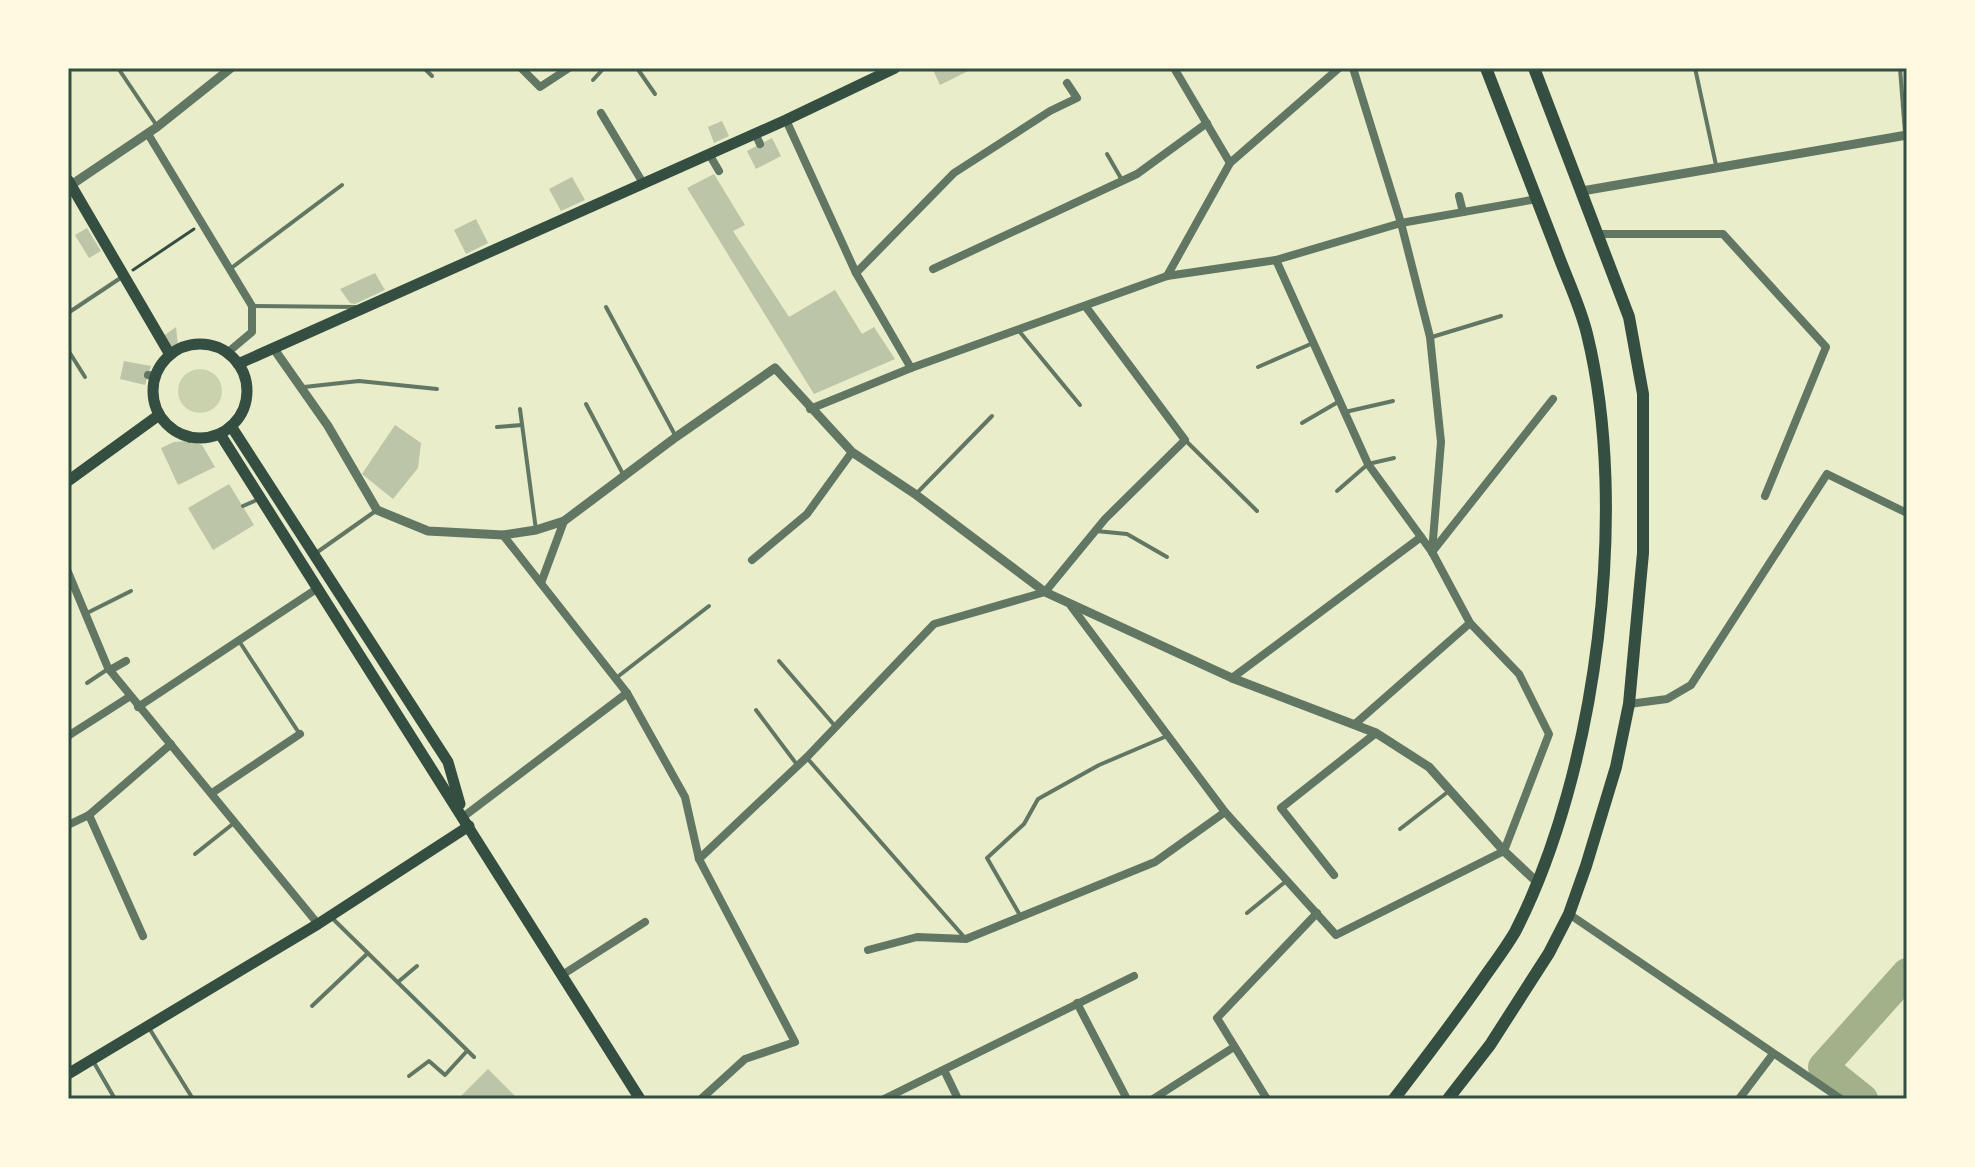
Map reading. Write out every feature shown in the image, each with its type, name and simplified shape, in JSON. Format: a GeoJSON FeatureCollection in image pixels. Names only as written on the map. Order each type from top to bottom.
{"type":"FeatureCollection","features":[{"type":"Feature","properties":{"kind":"highway"},"geometry":{"type":"LineString","coordinates":[[1394,1099],[1450,1026],[1513,935],[1538,883],[1576,762],[1591,686],[1602,583],[1606,504],[1601,398],[1587,331],[1486,68]]}},
{"type":"Feature","properties":{"kind":"highway"},"geometry":{"type":"LineString","coordinates":[[1448,1099],[1490,1045],[1549,953],[1569,914],[1616,767],[1629,704],[1644,539],[1643,394],[1629,317],[1534,68]]}},
{"type":"Feature","properties":{"kind":"main road"},"geometry":{"type":"LineString","coordinates":[[238,364],[709,154],[758,139],[786,120],[895,68]]}},
{"type":"Feature","properties":{"kind":"main road"},"geometry":{"type":"LineString","coordinates":[[70,182],[170,352]]}},
{"type":"Feature","properties":{"kind":"main road"},"geometry":{"type":"LineString","coordinates":[[198,344],[213,346],[227,353],[238,364],[247,389],[244,411],[220,434],[206,438],[190,439],[168,426],[153,400],[152,376],[170,352],[198,344]]}},
{"type":"Feature","properties":{"kind":"main road"},"geometry":{"type":"LineString","coordinates":[[68,481],[159,415]]}},
{"type":"Feature","properties":{"kind":"main road"},"geometry":{"type":"LineString","coordinates":[[231,426],[448,762],[466,822]]}},
{"type":"Feature","properties":{"kind":"main road"},"geometry":{"type":"LineString","coordinates":[[220,434],[640,1099]]}},
{"type":"Feature","properties":{"kind":"main road"},"geometry":{"type":"LineString","coordinates":[[68,1074],[331,916],[466,822]]}},
{"type":"Feature","properties":{"kind":"street"},"geometry":{"type":"LineString","coordinates":[[70,182],[148,134],[231,68]]}},
{"type":"Feature","properties":{"kind":"street"},"geometry":{"type":"LineString","coordinates":[[521,68],[540,87],[569,68]]}},
{"type":"Feature","properties":{"kind":"street"},"geometry":{"type":"LineString","coordinates":[[865,82],[877,68]]}},
{"type":"Feature","properties":{"kind":"street"},"geometry":{"type":"LineString","coordinates":[[1174,68],[1230,163]]}},
{"type":"Feature","properties":{"kind":"street"},"geometry":{"type":"LineString","coordinates":[[1167,276],[1230,163],[1339,68]]}},
{"type":"Feature","properties":{"kind":"street"},"geometry":{"type":"LineString","coordinates":[[1353,68],[1401,223],[1430,337],[1441,442],[1432,552]]}},
{"type":"Feature","properties":{"kind":"street"},"geometry":{"type":"LineString","coordinates":[[856,273],[954,173],[1050,111],[1077,98],[1067,83]]}},
{"type":"Feature","properties":{"kind":"street"},"geometry":{"type":"LineString","coordinates":[[601,113],[643,183]]}},
{"type":"Feature","properties":{"kind":"street"},"geometry":{"type":"LineString","coordinates":[[786,120],[856,273],[911,368]]}},
{"type":"Feature","properties":{"kind":"street"},"geometry":{"type":"LineString","coordinates":[[933,269],[1137,174],[1207,123]]}},
{"type":"Feature","properties":{"kind":"street"},"geometry":{"type":"LineString","coordinates":[[148,134],[252,306],[252,332],[227,353]]}},
{"type":"Feature","properties":{"kind":"street"},"geometry":{"type":"LineString","coordinates":[[1582,191],[1906,135]]}},
{"type":"Feature","properties":{"kind":"street"},"geometry":{"type":"LineString","coordinates":[[709,154],[719,171]]}},
{"type":"Feature","properties":{"kind":"street"},"geometry":{"type":"LineString","coordinates":[[1459,196],[1463,212]]}},
{"type":"Feature","properties":{"kind":"street"},"geometry":{"type":"LineString","coordinates":[[810,409],[911,368],[1167,276],[1276,260],[1401,223],[1537,199]]}},
{"type":"Feature","properties":{"kind":"street"},"geometry":{"type":"LineString","coordinates":[[1598,234],[1723,234],[1826,347],[1765,496]]}},
{"type":"Feature","properties":{"kind":"street"},"geometry":{"type":"LineString","coordinates":[[1071,606],[1225,812],[1336,935],[1504,851],[1549,734],[1519,674],[1470,623],[1432,552],[1368,464],[1276,260]]}},
{"type":"Feature","properties":{"kind":"street"},"geometry":{"type":"LineString","coordinates":[[699,859],[807,757],[934,624],[1045,592],[1105,519],[1185,440],[1086,307]]}},
{"type":"Feature","properties":{"kind":"street"},"geometry":{"type":"LineString","coordinates":[[274,349],[328,426],[377,510],[428,531],[503,535],[536,530],[564,521],[775,368],[852,452],[915,494],[1045,592],[1232,678],[1376,733],[1429,767],[1504,851],[1538,883]]}},
{"type":"Feature","properties":{"kind":"street"},"geometry":{"type":"LineString","coordinates":[[1432,552],[1553,399]]}},
{"type":"Feature","properties":{"kind":"street"},"geometry":{"type":"LineString","coordinates":[[752,560],[807,514],[852,452]]}},
{"type":"Feature","properties":{"kind":"street"},"geometry":{"type":"LineString","coordinates":[[1629,704],[1667,699],[1691,685],[1827,474],[1907,513]]}},
{"type":"Feature","properties":{"kind":"street"},"geometry":{"type":"LineString","coordinates":[[541,583],[564,521]]}},
{"type":"Feature","properties":{"kind":"street"},"geometry":{"type":"LineString","coordinates":[[503,535],[627,693],[685,797],[699,859],[795,1042],[745,1059],[701,1099]]}},
{"type":"Feature","properties":{"kind":"street"},"geometry":{"type":"LineString","coordinates":[[1232,678],[1421,537]]}},
{"type":"Feature","properties":{"kind":"street"},"geometry":{"type":"LineString","coordinates":[[68,572],[109,669],[318,924]]}},
{"type":"Feature","properties":{"kind":"street"},"geometry":{"type":"LineString","coordinates":[[138,707],[318,588]]}},
{"type":"Feature","properties":{"kind":"street"},"geometry":{"type":"LineString","coordinates":[[1355,724],[1470,623]]}},
{"type":"Feature","properties":{"kind":"street"},"geometry":{"type":"LineString","coordinates":[[109,669],[126,661]]}},
{"type":"Feature","properties":{"kind":"street"},"geometry":{"type":"LineString","coordinates":[[466,822],[627,693]]}},
{"type":"Feature","properties":{"kind":"street"},"geometry":{"type":"LineString","coordinates":[[68,736],[129,697]]}},
{"type":"Feature","properties":{"kind":"street"},"geometry":{"type":"LineString","coordinates":[[1334,875],[1281,808],[1376,733]]}},
{"type":"Feature","properties":{"kind":"street"},"geometry":{"type":"LineString","coordinates":[[212,793],[300,734]]}},
{"type":"Feature","properties":{"kind":"street"},"geometry":{"type":"LineString","coordinates":[[68,825],[89,815],[171,744]]}},
{"type":"Feature","properties":{"kind":"street"},"geometry":{"type":"LineString","coordinates":[[868,950],[917,937],[966,939],[1155,862],[1225,812]]}},
{"type":"Feature","properties":{"kind":"street"},"geometry":{"type":"LineString","coordinates":[[89,815],[143,936]]}},
{"type":"Feature","properties":{"kind":"street"},"geometry":{"type":"LineString","coordinates":[[1267,1099],[1217,1018],[1317,913]]}},
{"type":"Feature","properties":{"kind":"street"},"geometry":{"type":"LineString","coordinates":[[1569,914],[1841,1099]]}},
{"type":"Feature","properties":{"kind":"street"},"geometry":{"type":"LineString","coordinates":[[562,975],[645,922]]}},
{"type":"Feature","properties":{"kind":"street"},"geometry":{"type":"LineString","coordinates":[[884,1099],[1134,976]]}},
{"type":"Feature","properties":{"kind":"street"},"geometry":{"type":"LineString","coordinates":[[1077,1003],[1127,1099]]}},
{"type":"Feature","properties":{"kind":"street"},"geometry":{"type":"LineString","coordinates":[[1153,1099],[1234,1047]]}},
{"type":"Feature","properties":{"kind":"street"},"geometry":{"type":"LineString","coordinates":[[1739,1099],[1773,1054]]}},
{"type":"Feature","properties":{"kind":"street"},"geometry":{"type":"LineString","coordinates":[[944,1070],[958,1099]]}},
{"type":"Feature","properties":{"kind":"lane"},"geometry":{"type":"LineString","coordinates":[[118,68],[157,127]]}},
{"type":"Feature","properties":{"kind":"lane"},"geometry":{"type":"LineString","coordinates":[[424,68],[432,76]]}},
{"type":"Feature","properties":{"kind":"lane"},"geometry":{"type":"LineString","coordinates":[[593,80],[604,68]]}},
{"type":"Feature","properties":{"kind":"lane"},"geometry":{"type":"LineString","coordinates":[[637,68],[655,94]]}},
{"type":"Feature","properties":{"kind":"lane"},"geometry":{"type":"LineString","coordinates":[[1695,68],[1717,168]]}},
{"type":"Feature","properties":{"kind":"lane"},"geometry":{"type":"LineString","coordinates":[[1900,68],[1906,135]]}},
{"type":"Feature","properties":{"kind":"lane"},"geometry":{"type":"LineString","coordinates":[[1107,154],[1122,181]]}},
{"type":"Feature","properties":{"kind":"lane"},"geometry":{"type":"LineString","coordinates":[[230,269],[342,185]]}},
{"type":"Feature","properties":{"kind":"lane"},"geometry":{"type":"LineString","coordinates":[[68,313],[124,276]]}},
{"type":"Feature","properties":{"kind":"lane"},"geometry":{"type":"LineString","coordinates":[[252,306],[367,307]]}},
{"type":"Feature","properties":{"kind":"lane"},"geometry":{"type":"LineString","coordinates":[[606,307],[676,437]]}},
{"type":"Feature","properties":{"kind":"lane"},"geometry":{"type":"LineString","coordinates":[[1430,337],[1501,316]]}},
{"type":"Feature","properties":{"kind":"lane"},"geometry":{"type":"LineString","coordinates":[[1018,329],[1080,405]]}},
{"type":"Feature","properties":{"kind":"lane"},"geometry":{"type":"LineString","coordinates":[[1258,367],[1313,343]]}},
{"type":"Feature","properties":{"kind":"lane"},"geometry":{"type":"LineString","coordinates":[[68,350],[85,377]]}},
{"type":"Feature","properties":{"kind":"lane"},"geometry":{"type":"LineString","coordinates":[[301,387],[359,381],[437,389]]}},
{"type":"Feature","properties":{"kind":"lane"},"geometry":{"type":"LineString","coordinates":[[1302,423],[1339,401]]}},
{"type":"Feature","properties":{"kind":"lane"},"geometry":{"type":"LineString","coordinates":[[1343,412],[1393,401]]}},
{"type":"Feature","properties":{"kind":"lane"},"geometry":{"type":"LineString","coordinates":[[586,404],[624,476]]}},
{"type":"Feature","properties":{"kind":"lane"},"geometry":{"type":"LineString","coordinates":[[520,409],[536,530]]}},
{"type":"Feature","properties":{"kind":"lane"},"geometry":{"type":"LineString","coordinates":[[915,494],[992,416]]}},
{"type":"Feature","properties":{"kind":"lane"},"geometry":{"type":"LineString","coordinates":[[497,427],[522,425]]}},
{"type":"Feature","properties":{"kind":"lane"},"geometry":{"type":"LineString","coordinates":[[1185,440],[1257,511]]}},
{"type":"Feature","properties":{"kind":"lane"},"geometry":{"type":"LineString","coordinates":[[1337,491],[1368,464],[1394,458]]}},
{"type":"Feature","properties":{"kind":"lane"},"geometry":{"type":"LineString","coordinates":[[243,506],[261,497]]}},
{"type":"Feature","properties":{"kind":"lane"},"geometry":{"type":"LineString","coordinates":[[314,554],[377,510]]}},
{"type":"Feature","properties":{"kind":"lane"},"geometry":{"type":"LineString","coordinates":[[1095,531],[1127,534],[1167,557]]}},
{"type":"Feature","properties":{"kind":"lane"},"geometry":{"type":"LineString","coordinates":[[86,613],[131,591]]}},
{"type":"Feature","properties":{"kind":"lane"},"geometry":{"type":"LineString","coordinates":[[615,679],[709,606]]}},
{"type":"Feature","properties":{"kind":"lane"},"geometry":{"type":"LineString","coordinates":[[239,641],[300,734]]}},
{"type":"Feature","properties":{"kind":"lane"},"geometry":{"type":"LineString","coordinates":[[779,661],[835,726]]}},
{"type":"Feature","properties":{"kind":"lane"},"geometry":{"type":"LineString","coordinates":[[87,683],[109,669]]}},
{"type":"Feature","properties":{"kind":"lane"},"geometry":{"type":"LineString","coordinates":[[756,710],[798,766]]}},
{"type":"Feature","properties":{"kind":"lane"},"geometry":{"type":"LineString","coordinates":[[1021,917],[987,858],[1024,824],[1038,799],[1099,765],[1170,735]]}},
{"type":"Feature","properties":{"kind":"lane"},"geometry":{"type":"LineString","coordinates":[[807,757],[966,939]]}},
{"type":"Feature","properties":{"kind":"lane"},"geometry":{"type":"LineString","coordinates":[[1400,829],[1449,791]]}},
{"type":"Feature","properties":{"kind":"lane"},"geometry":{"type":"LineString","coordinates":[[195,854],[234,823]]}},
{"type":"Feature","properties":{"kind":"lane"},"geometry":{"type":"LineString","coordinates":[[1247,913],[1287,880]]}},
{"type":"Feature","properties":{"kind":"lane"},"geometry":{"type":"LineString","coordinates":[[331,916],[474,1057]]}},
{"type":"Feature","properties":{"kind":"lane"},"geometry":{"type":"LineString","coordinates":[[312,1006],[368,953]]}},
{"type":"Feature","properties":{"kind":"lane"},"geometry":{"type":"LineString","coordinates":[[398,982],[417,966]]}},
{"type":"Feature","properties":{"kind":"lane"},"geometry":{"type":"LineString","coordinates":[[148,1026],[193,1099]]}},
{"type":"Feature","properties":{"kind":"lane"},"geometry":{"type":"LineString","coordinates":[[409,1076],[429,1061],[445,1075],[467,1051]]}},
{"type":"Feature","properties":{"kind":"lane"},"geometry":{"type":"LineString","coordinates":[[92,1059],[115,1099]]}},
{"type":"Feature","properties":{"kind":"path"},"geometry":{"type":"LineString","coordinates":[[124,276],[202,224]]}},
{"type":"Feature","properties":{"kind":"green space"},"geometry":{"type":"Polygon","coordinates":[[[200,369],[216,375],[222,391],[216,407],[200,413],[184,407],[178,391],[184,375],[200,369]]]}},
{"type":"Feature","properties":{"kind":"building"},"geometry":{"type":"Polygon","coordinates":[[[932,68],[969,68],[970,70],[940,85],[932,68]]]}},
{"type":"Feature","properties":{"kind":"building"},"geometry":{"type":"Polygon","coordinates":[[[722,121],[729,136],[714,143],[708,127],[722,121]]]}},
{"type":"Feature","properties":{"kind":"building"},"geometry":{"type":"Polygon","coordinates":[[[772,138],[781,156],[756,169],[747,151],[772,138]]]}},
{"type":"Feature","properties":{"kind":"building"},"geometry":{"type":"Polygon","coordinates":[[[714,174],[745,225],[733,231],[789,317],[835,290],[862,334],[874,327],[895,359],[814,394],[687,188],[714,174]]]}},
{"type":"Feature","properties":{"kind":"building"},"geometry":{"type":"Polygon","coordinates":[[[572,177],[585,200],[561,211],[549,189],[572,177]]]}},
{"type":"Feature","properties":{"kind":"building"},"geometry":{"type":"Polygon","coordinates":[[[476,219],[488,243],[466,254],[454,230],[476,219]]]}},
{"type":"Feature","properties":{"kind":"building"},"geometry":{"type":"Polygon","coordinates":[[[87,228],[101,251],[89,258],[75,235],[87,228]]]}},
{"type":"Feature","properties":{"kind":"building"},"geometry":{"type":"Polygon","coordinates":[[[375,273],[385,290],[355,304],[350,303],[340,289],[375,273]]]}},
{"type":"Feature","properties":{"kind":"building"},"geometry":{"type":"Polygon","coordinates":[[[176,327],[178,346],[171,350],[162,337],[176,327]]]}},
{"type":"Feature","properties":{"kind":"building"},"geometry":{"type":"Polygon","coordinates":[[[124,361],[151,366],[145,385],[120,379],[124,361]]]}},
{"type":"Feature","properties":{"kind":"building"},"geometry":{"type":"Polygon","coordinates":[[[395,425],[421,443],[418,468],[393,499],[362,474],[395,425]]]}},
{"type":"Feature","properties":{"kind":"building"},"geometry":{"type":"Polygon","coordinates":[[[189,441],[202,445],[215,467],[178,485],[161,448],[174,442],[189,441]]]}},
{"type":"Feature","properties":{"kind":"building"},"geometry":{"type":"Polygon","coordinates":[[[229,484],[254,525],[213,550],[188,508],[229,484]]]}},
{"type":"Feature","properties":{"kind":"building"},"geometry":{"type":"Polygon","coordinates":[[[488,1069],[518,1099],[458,1099],[488,1069]]]}},
{"type":"Feature","properties":{"kind":"waterway"},"geometry":{"type":"LineString","coordinates":[[1863,1099],[1823,1067],[1907,973]]}}]}
